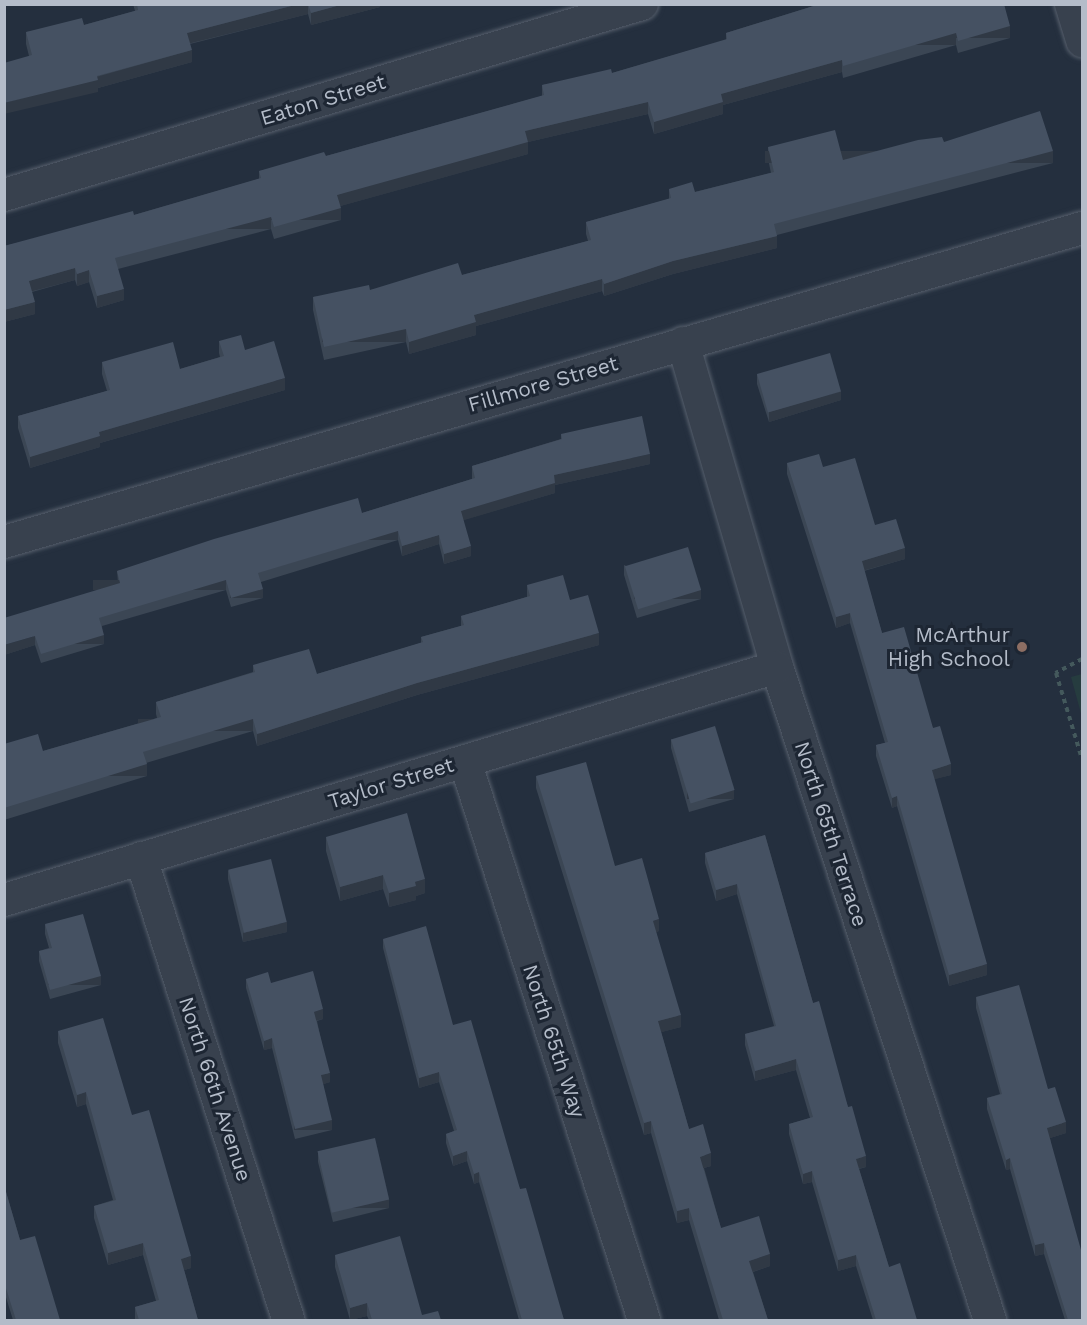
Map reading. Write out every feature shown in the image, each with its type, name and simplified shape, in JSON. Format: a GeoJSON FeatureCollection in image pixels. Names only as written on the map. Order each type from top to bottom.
{"type":"FeatureCollection","features":[{"type":"Feature","properties":{"kind":"street","name":"Eaton Street"},"geometry":{"type":"LineString","coordinates":[[4,195],[642,4]]}},
{"type":"Feature","properties":{"kind":"street"},"geometry":{"type":"LineString","coordinates":[[1071,4],[1083,41]]}},
{"type":"Feature","properties":{"kind":"street","name":"Fillmore Street"},"geometry":{"type":"LineString","coordinates":[[4,542],[1083,228]]}},
{"type":"Feature","properties":{"kind":"street","name":"North 65th Terrace"},"geometry":{"type":"LineString","coordinates":[[683,344],[777,667],[990,1320]]}},
{"type":"Feature","properties":{"kind":"street","name":"Taylor Street"},"geometry":{"type":"LineString","coordinates":[[4,900],[777,667]]}},
{"type":"Feature","properties":{"kind":"street","name":"North 65th Way"},"geometry":{"type":"LineString","coordinates":[[465,761],[644,1320]]}},
{"type":"Feature","properties":{"kind":"street","name":"North 66th Avenue"},"geometry":{"type":"LineString","coordinates":[[141,858],[288,1320]]}},
{"type":"Feature","properties":{"kind":"path"},"geometry":{"type":"LineString","coordinates":[[1083,659],[1056,673],[1083,759]]}},
{"type":"Feature","properties":{"kind":"green space"},"geometry":{"type":"Polygon","coordinates":[[[1082,674],[1082,717],[1071,677],[1082,674]]]}},
{"type":"Feature","properties":{"kind":"building"},"geometry":{"type":"Polygon","coordinates":[[[137,4],[299,4],[187,33],[192,50],[97,76],[98,80],[4,103],[4,63],[32,55],[26,32],[82,18],[84,25],[138,10],[137,4]]]}},
{"type":"Feature","properties":{"kind":"building"},"geometry":{"type":"Polygon","coordinates":[[[308,4],[344,4],[311,13],[308,4]]]}},
{"type":"Feature","properties":{"kind":"building"},"geometry":{"type":"Polygon","coordinates":[[[820,4],[1004,4],[1010,26],[958,41],[956,33],[843,66],[842,60],[721,94],[723,102],[654,122],[648,102],[525,131],[528,142],[337,195],[341,208],[274,227],[271,217],[115,258],[124,289],[97,296],[89,270],[77,274],[75,268],[29,281],[35,302],[4,310],[4,246],[133,211],[134,215],[261,178],[259,171],[324,152],[326,156],[544,95],[542,85],[611,69],[612,73],[727,39],[726,33],[820,4]]]}},
{"type":"Feature","properties":{"kind":"building"},"geometry":{"type":"Polygon","coordinates":[[[1040,111],[1053,151],[774,224],[777,236],[673,261],[604,284],[602,279],[474,315],[476,322],[409,342],[406,329],[324,347],[313,297],[369,285],[370,290],[458,263],[462,275],[591,240],[586,222],[671,198],[669,189],[692,182],[695,192],[774,172],[768,147],[835,130],[843,160],[918,140],[942,137],[944,142],[1040,111]]]}},
{"type":"Feature","properties":{"kind":"building"},"geometry":{"type":"Polygon","coordinates":[[[241,335],[245,350],[274,341],[285,378],[99,432],[100,436],[30,457],[18,416],[110,390],[102,362],[173,342],[180,369],[224,356],[219,341],[241,335]]]}},
{"type":"Feature","properties":{"kind":"building"},"geometry":{"type":"Polygon","coordinates":[[[830,353],[841,391],[768,412],[757,374],[830,353]]]}},
{"type":"Feature","properties":{"kind":"building"},"geometry":{"type":"Polygon","coordinates":[[[642,416],[650,454],[554,475],[555,483],[461,511],[471,546],[444,554],[439,535],[402,546],[398,531],[258,573],[263,589],[231,598],[226,580],[99,618],[104,635],[41,654],[35,636],[4,645],[4,618],[120,583],[117,571],[214,539],[358,498],[362,513],[475,478],[472,466],[562,439],[561,434],[642,416]]]}},
{"type":"Feature","properties":{"kind":"building"},"geometry":{"type":"Polygon","coordinates":[[[819,454],[823,467],[855,458],[875,525],[896,519],[905,548],[862,561],[882,633],[904,627],[933,728],[940,726],[951,764],[932,770],[987,964],[949,975],[897,796],[892,798],[876,745],[888,742],[850,613],[836,617],[787,463],[819,454]]]}},
{"type":"Feature","properties":{"kind":"building"},"geometry":{"type":"Polygon","coordinates":[[[688,547],[701,590],[638,609],[625,566],[688,547]]]}},
{"type":"Feature","properties":{"kind":"building"},"geometry":{"type":"Polygon","coordinates":[[[563,575],[570,600],[588,595],[599,633],[417,683],[257,734],[253,719],[143,752],[147,764],[4,808],[4,744],[38,734],[43,751],[161,717],[156,702],[255,672],[253,665],[309,649],[317,674],[423,642],[421,637],[464,625],[461,616],[530,596],[527,585],[563,575]]]}},
{"type":"Feature","properties":{"kind":"building"},"geometry":{"type":"Polygon","coordinates":[[[715,726],[735,790],[691,804],[671,739],[715,726]]]}},
{"type":"Feature","properties":{"kind":"building"},"geometry":{"type":"Polygon","coordinates":[[[586,762],[615,866],[642,858],[659,919],[653,921],[681,1015],[658,1021],[689,1129],[703,1124],[711,1153],[700,1157],[721,1228],[759,1216],[770,1254],[749,1261],[768,1320],[723,1320],[689,1208],[677,1211],[651,1121],[644,1123],[536,776],[586,762]]]}},
{"type":"Feature","properties":{"kind":"building"},"geometry":{"type":"Polygon","coordinates":[[[407,813],[425,879],[415,882],[416,886],[389,893],[383,875],[340,887],[326,837],[407,813]]]}},
{"type":"Feature","properties":{"kind":"building"},"geometry":{"type":"Polygon","coordinates":[[[765,835],[813,1003],[819,1001],[848,1107],[852,1106],[866,1156],[856,1159],[889,1267],[900,1263],[917,1320],[876,1320],[856,1255],[838,1260],[812,1171],[803,1174],[789,1124],[813,1117],[796,1059],[755,1071],[745,1034],[776,1026],[737,884],[716,890],[705,853],[765,835]]]}},
{"type":"Feature","properties":{"kind":"building"},"geometry":{"type":"Polygon","coordinates":[[[271,859],[287,922],[244,933],[228,870],[271,859]]]}},
{"type":"Feature","properties":{"kind":"building"},"geometry":{"type":"Polygon","coordinates":[[[83,914],[101,976],[50,990],[39,951],[52,948],[45,924],[83,914]]]}},
{"type":"Feature","properties":{"kind":"building"},"geometry":{"type":"Polygon","coordinates":[[[426,926],[453,1025],[471,1020],[520,1189],[526,1188],[564,1320],[522,1320],[479,1172],[474,1174],[467,1151],[453,1156],[446,1134],[457,1130],[439,1072],[419,1078],[383,939],[426,926]]]}},
{"type":"Feature","properties":{"kind":"building"},"geometry":{"type":"Polygon","coordinates":[[[313,971],[323,1009],[314,1012],[330,1073],[321,1075],[332,1120],[295,1129],[272,1038],[264,1041],[246,979],[268,972],[271,983],[313,971]]]}},
{"type":"Feature","properties":{"kind":"building"},"geometry":{"type":"Polygon","coordinates":[[[1019,985],[1048,1089],[1055,1087],[1066,1122],[1047,1128],[1081,1250],[1083,1250],[1083,1320],[1068,1320],[1044,1243],[1035,1245],[1010,1158],[1006,1160],[987,1098],[1002,1094],[976,997],[1019,985]]]}},
{"type":"Feature","properties":{"kind":"building"},"geometry":{"type":"Polygon","coordinates":[[[103,1018],[132,1115],[149,1110],[191,1256],[181,1259],[198,1320],[139,1320],[135,1307],[159,1300],[143,1243],[108,1253],[94,1206],[116,1200],[86,1092],[77,1095],[58,1031],[103,1018]]]}},
{"type":"Feature","properties":{"kind":"building"},"geometry":{"type":"Polygon","coordinates":[[[375,1138],[389,1199],[332,1213],[318,1151],[375,1138]]]}},
{"type":"Feature","properties":{"kind":"building"},"geometry":{"type":"Polygon","coordinates":[[[4,1185],[20,1240],[35,1236],[60,1320],[16,1320],[4,1282],[4,1185]]]}},
{"type":"Feature","properties":{"kind":"building"},"geometry":{"type":"Polygon","coordinates":[[[400,1236],[422,1315],[438,1311],[441,1320],[372,1320],[367,1303],[350,1308],[335,1255],[400,1236]]]}},
{"type":"Feature","properties":{"kind":"place","name":"McArthur High School"},"geometry":{"type":"Point","coordinates":[1022,647]}}]}
